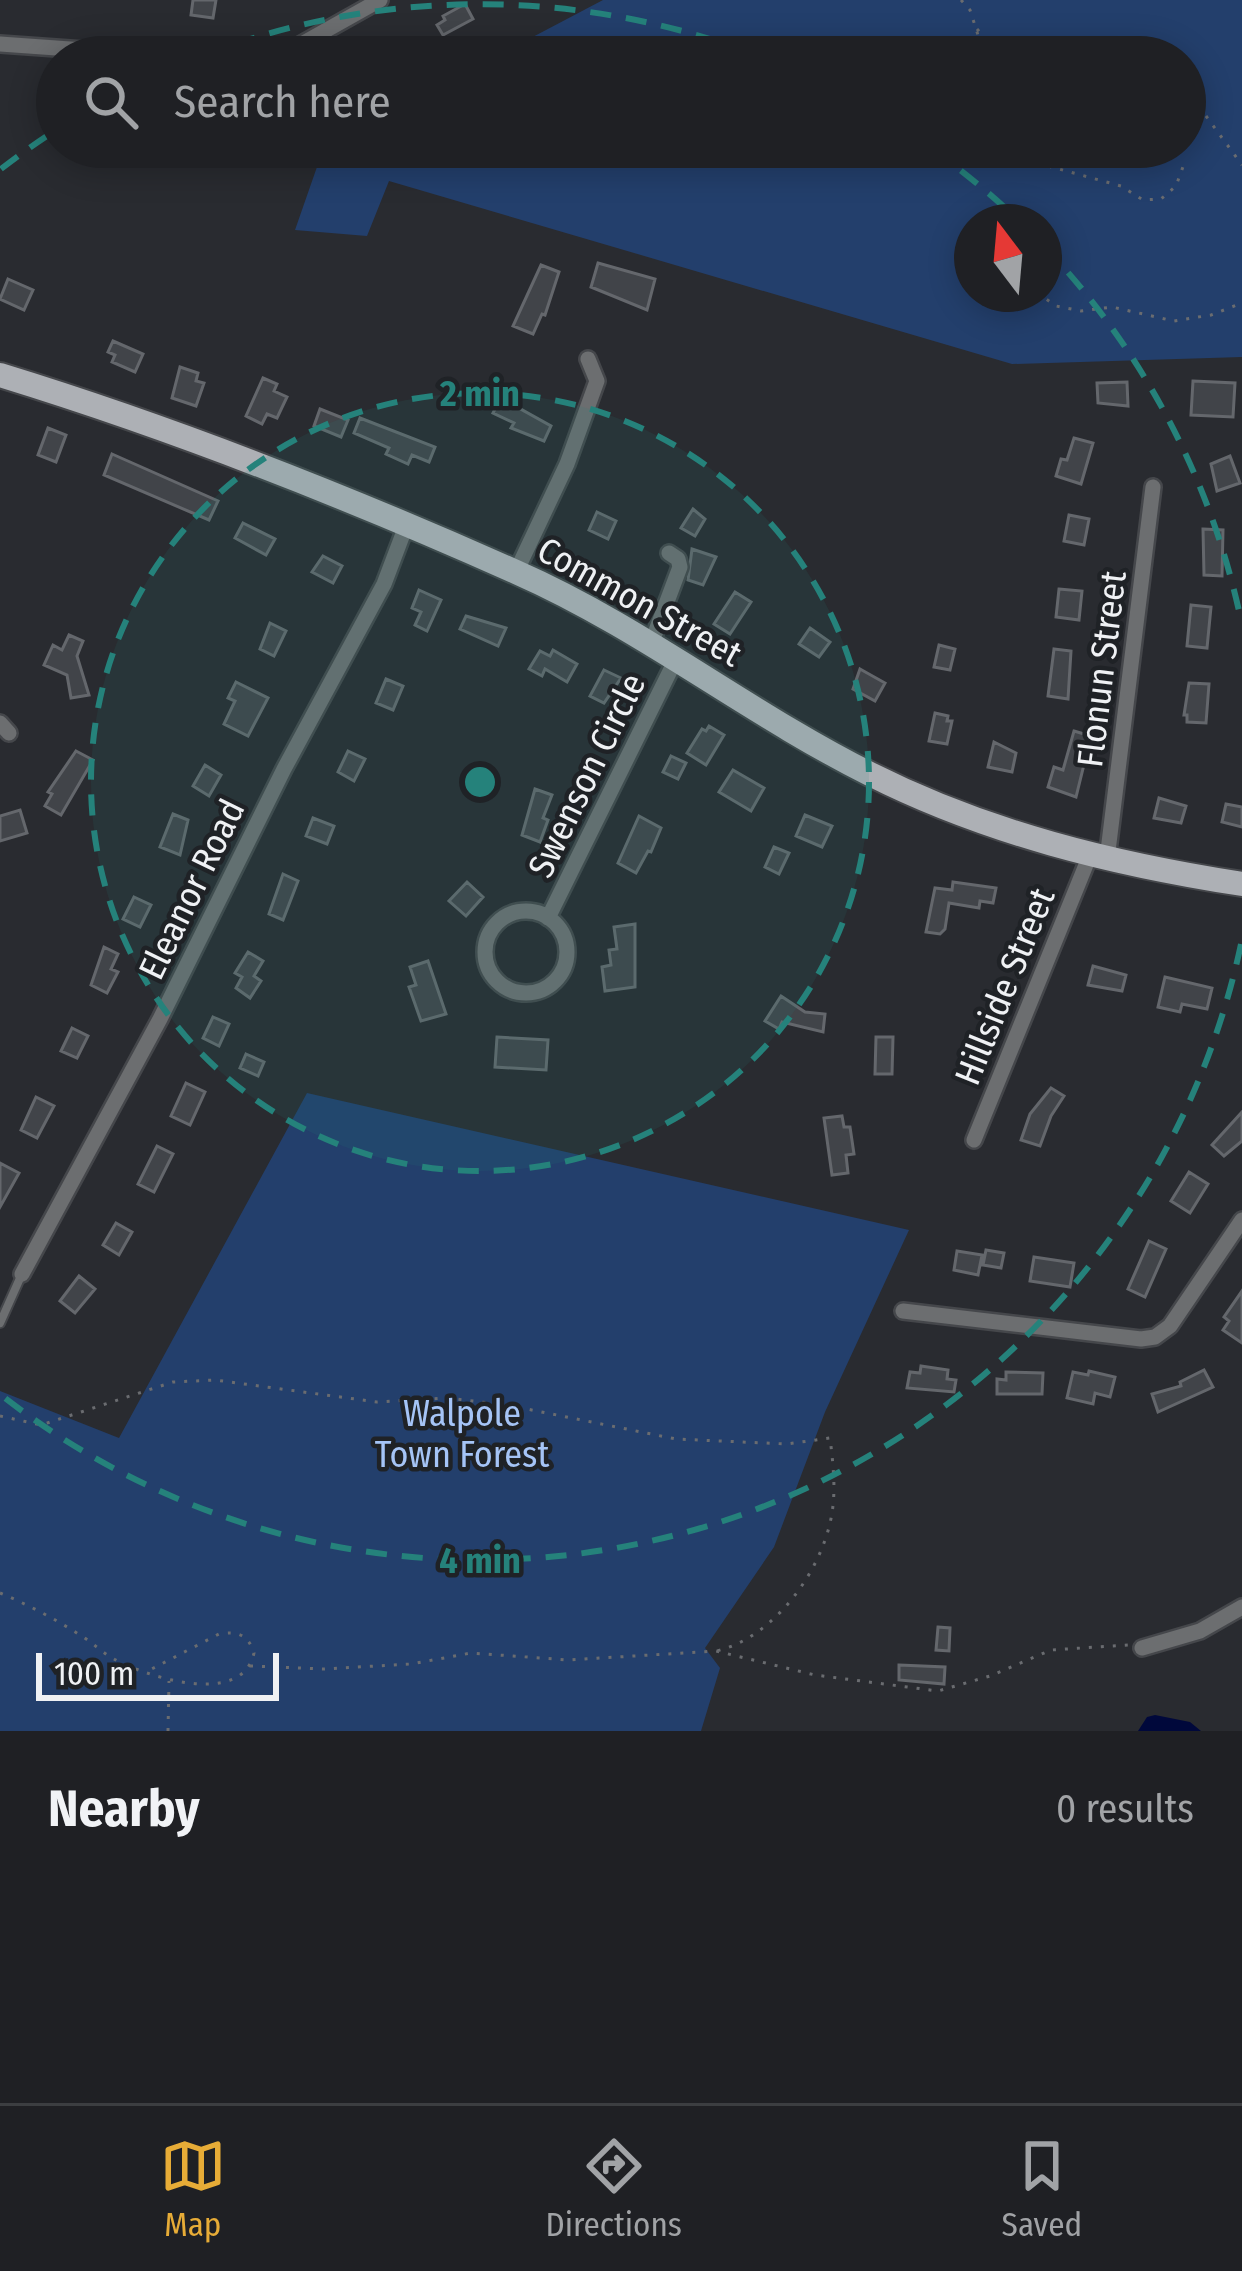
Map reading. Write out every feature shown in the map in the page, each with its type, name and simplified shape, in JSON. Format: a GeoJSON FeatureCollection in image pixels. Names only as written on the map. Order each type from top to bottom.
{"type":"FeatureCollection","features":[{"type":"Feature","properties":{"kind":"main road","name":"Common Street"},"geometry":{"type":"LineString","coordinates":[[0,375],[152,422],[516,572],[651,644],[872,775],[981,821],[1099,857],[1242,884]]}},
{"type":"Feature","properties":{"kind":"street"},"geometry":{"type":"LineString","coordinates":[[316,36],[380,0]]}},
{"type":"Feature","properties":{"kind":"street"},"geometry":{"type":"LineString","coordinates":[[0,44],[36,47]]}},
{"type":"Feature","properties":{"kind":"street"},"geometry":{"type":"LineString","coordinates":[[516,572],[567,464],[597,381],[588,359]]}},
{"type":"Feature","properties":{"kind":"street","name":"Flonun Street"},"geometry":{"type":"LineString","coordinates":[[1099,857],[1154,487]]}},
{"type":"Feature","properties":{"kind":"street","name":"Eleanor Road"},"geometry":{"type":"LineString","coordinates":[[22,1274],[160,1019],[284,769],[384,584],[406,526]]}},
{"type":"Feature","properties":{"kind":"street"},"geometry":{"type":"LineString","coordinates":[[651,644],[678,578],[678,559],[670,554]]}},
{"type":"Feature","properties":{"kind":"street","name":"Swenson Circle"},"geometry":{"type":"LineString","coordinates":[[548,918],[676,659]]}},
{"type":"Feature","properties":{"kind":"street","name":"Hillside Street"},"geometry":{"type":"LineString","coordinates":[[974,1140],[1099,857]]}},
{"type":"Feature","properties":{"kind":"street","name":"Swenson Circle"},"geometry":{"type":"LineString","coordinates":[[529,911],[548,918],[566,941],[563,970],[543,990],[524,993],[505,987],[487,964],[489,935],[510,915],[529,911]]}},
{"type":"Feature","properties":{"kind":"street"},"geometry":{"type":"LineString","coordinates":[[903,1311],[1154,1337],[1170,1326],[1242,1220]]}},
{"type":"Feature","properties":{"kind":"street"},"geometry":{"type":"LineString","coordinates":[[1142,1648],[1200,1631],[1242,1607]]}},
{"type":"Feature","properties":{"kind":"lane"},"geometry":{"type":"LineString","coordinates":[[0,1324],[22,1274]]}},
{"type":"Feature","properties":{"kind":"path"},"geometry":{"type":"LineString","coordinates":[[961,0],[970,10],[978,36]]}},
{"type":"Feature","properties":{"kind":"path"},"geometry":{"type":"LineString","coordinates":[[976,28],[983,36]]}},
{"type":"Feature","properties":{"kind":"path"},"geometry":{"type":"LineString","coordinates":[[1206,116],[1242,165]]}},
{"type":"Feature","properties":{"kind":"path"},"geometry":{"type":"LineString","coordinates":[[1055,168],[1120,186],[1143,200],[1161,199],[1176,186],[1183,168]]}},
{"type":"Feature","properties":{"kind":"path"},"geometry":{"type":"LineString","coordinates":[[1062,307],[1081,311],[1112,307],[1174,321],[1211,315],[1242,303]]}},
{"type":"Feature","properties":{"kind":"path"},"geometry":{"type":"LineString","coordinates":[[0,1416],[41,1425],[163,1385],[215,1380],[376,1402],[447,1398],[507,1405],[676,1439],[787,1444],[830,1438],[832,1517],[818,1555],[778,1616],[742,1641],[716,1651]]}},
{"type":"Feature","properties":{"kind":"path"},"geometry":{"type":"LineString","coordinates":[[0,1592],[62,1624],[112,1658],[169,1681],[228,1682],[250,1666],[411,1664],[471,1653],[568,1660],[716,1651],[815,1675],[938,1691],[990,1676],[1051,1650],[1101,1645],[1142,1648]]}},
{"type":"Feature","properties":{"kind":"path"},"geometry":{"type":"LineString","coordinates":[[146,1672],[219,1634],[232,1632],[251,1644],[250,1666]]}},
{"type":"Feature","properties":{"kind":"path"},"geometry":{"type":"LineString","coordinates":[[168,1731],[169,1681]]}},
{"type":"Feature","properties":{"kind":"green space"},"geometry":{"type":"Polygon","coordinates":[[[603,0],[1242,0],[1242,357],[1012,364],[389,181],[367,236],[295,230],[317,168],[1206,168],[1206,36],[535,36],[603,0]]]}},
{"type":"Feature","properties":{"kind":"green space","name":"Walpole Town Forest"},"geometry":{"type":"Polygon","coordinates":[[[307,1093],[909,1230],[825,1412],[774,1547],[705,1648],[720,1668],[701,1731],[0,1731],[0,1391],[119,1438],[307,1093]]]}},
{"type":"Feature","properties":{"kind":"shaded area"},"geometry":{"type":"Polygon","coordinates":[[[1147,1717],[1190,1722],[1201,1731],[1138,1731],[1147,1717]]]}},
{"type":"Feature","properties":{"kind":"building"},"geometry":{"type":"Polygon","coordinates":[[[193,0],[216,0],[213,18],[191,15],[193,0]]]}},
{"type":"Feature","properties":{"kind":"building"},"geometry":{"type":"Polygon","coordinates":[[[465,4],[473,19],[443,35],[437,25],[445,20],[443,16],[465,4]]]}},
{"type":"Feature","properties":{"kind":"building"},"geometry":{"type":"Polygon","coordinates":[[[598,263],[655,279],[647,310],[591,287],[598,263]]]}},
{"type":"Feature","properties":{"kind":"building"},"geometry":{"type":"Polygon","coordinates":[[[541,265],[559,272],[545,315],[533,334],[513,326],[541,265]]]}},
{"type":"Feature","properties":{"kind":"building"},"geometry":{"type":"Polygon","coordinates":[[[8,279],[33,290],[24,310],[0,299],[8,279]]]}},
{"type":"Feature","properties":{"kind":"building"},"geometry":{"type":"Polygon","coordinates":[[[113,341],[143,354],[135,372],[112,362],[115,355],[108,352],[113,341]]]}},
{"type":"Feature","properties":{"kind":"building"},"geometry":{"type":"Polygon","coordinates":[[[180,367],[198,373],[196,381],[204,383],[196,406],[172,398],[180,367]]]}},
{"type":"Feature","properties":{"kind":"building"},"geometry":{"type":"Polygon","coordinates":[[[263,378],[277,384],[274,391],[287,397],[277,418],[267,414],[262,424],[246,416],[263,378]]]}},
{"type":"Feature","properties":{"kind":"building"},"geometry":{"type":"Polygon","coordinates":[[[1193,381],[1235,383],[1233,417],[1191,415],[1193,381]]]}},
{"type":"Feature","properties":{"kind":"building"},"geometry":{"type":"Polygon","coordinates":[[[1127,382],[1128,406],[1098,403],[1097,383],[1127,382]]]}},
{"type":"Feature","properties":{"kind":"building"},"geometry":{"type":"Polygon","coordinates":[[[501,398],[551,426],[544,441],[511,428],[514,423],[493,413],[501,398]]]}},
{"type":"Feature","properties":{"kind":"building"},"geometry":{"type":"Polygon","coordinates":[[[320,409],[348,420],[341,437],[314,426],[320,409]]]}},
{"type":"Feature","properties":{"kind":"building"},"geometry":{"type":"Polygon","coordinates":[[[360,418],[435,447],[429,462],[412,455],[408,464],[386,454],[389,448],[354,433],[360,418]]]}},
{"type":"Feature","properties":{"kind":"building"},"geometry":{"type":"Polygon","coordinates":[[[48,428],[66,435],[56,462],[38,455],[48,428]]]}},
{"type":"Feature","properties":{"kind":"building"},"geometry":{"type":"Polygon","coordinates":[[[1074,438],[1093,443],[1081,484],[1056,476],[1074,438]]]}},
{"type":"Feature","properties":{"kind":"building"},"geometry":{"type":"Polygon","coordinates":[[[112,454],[218,501],[209,520],[104,475],[112,454]]]}},
{"type":"Feature","properties":{"kind":"building"},"geometry":{"type":"Polygon","coordinates":[[[1230,456],[1240,483],[1217,491],[1211,464],[1230,456]]]}},
{"type":"Feature","properties":{"kind":"building"},"geometry":{"type":"Polygon","coordinates":[[[693,509],[705,519],[695,536],[681,528],[693,509]]]}},
{"type":"Feature","properties":{"kind":"building"},"geometry":{"type":"Polygon","coordinates":[[[597,512],[616,521],[608,539],[589,530],[597,512]]]}},
{"type":"Feature","properties":{"kind":"building"},"geometry":{"type":"Polygon","coordinates":[[[1069,515],[1089,519],[1084,545],[1064,541],[1069,515]]]}},
{"type":"Feature","properties":{"kind":"building"},"geometry":{"type":"Polygon","coordinates":[[[243,523],[275,539],[266,555],[235,538],[243,523]]]}},
{"type":"Feature","properties":{"kind":"building"},"geometry":{"type":"Polygon","coordinates":[[[1203,529],[1223,530],[1222,576],[1204,575],[1203,529]]]}},
{"type":"Feature","properties":{"kind":"building"},"geometry":{"type":"Polygon","coordinates":[[[692,549],[716,557],[703,585],[688,580],[692,549]]]}},
{"type":"Feature","properties":{"kind":"building"},"geometry":{"type":"Polygon","coordinates":[[[323,556],[342,566],[333,583],[312,572],[323,556]]]}},
{"type":"Feature","properties":{"kind":"building"},"geometry":{"type":"Polygon","coordinates":[[[1059,589],[1082,591],[1079,620],[1056,617],[1059,589]]]}},
{"type":"Feature","properties":{"kind":"building"},"geometry":{"type":"Polygon","coordinates":[[[419,590],[441,600],[427,631],[415,625],[421,612],[412,608],[419,590]]]}},
{"type":"Feature","properties":{"kind":"building"},"geometry":{"type":"Polygon","coordinates":[[[735,592],[751,602],[730,634],[714,624],[735,592]]]}},
{"type":"Feature","properties":{"kind":"building"},"geometry":{"type":"Polygon","coordinates":[[[1191,605],[1211,607],[1207,648],[1187,646],[1191,605]]]}},
{"type":"Feature","properties":{"kind":"building"},"geometry":{"type":"Polygon","coordinates":[[[466,616],[506,628],[498,646],[460,629],[466,616]]]}},
{"type":"Feature","properties":{"kind":"building"},"geometry":{"type":"Polygon","coordinates":[[[270,623],[286,631],[274,656],[260,649],[270,623]]]}},
{"type":"Feature","properties":{"kind":"building"},"geometry":{"type":"Polygon","coordinates":[[[810,628],[830,642],[819,657],[799,644],[810,628]]]}},
{"type":"Feature","properties":{"kind":"building"},"geometry":{"type":"Polygon","coordinates":[[[69,635],[83,641],[77,656],[89,695],[71,698],[67,675],[44,665],[53,645],[62,650],[69,635]]]}},
{"type":"Feature","properties":{"kind":"building"},"geometry":{"type":"Polygon","coordinates":[[[939,645],[955,649],[950,670],[934,667],[939,645]]]}},
{"type":"Feature","properties":{"kind":"building"},"geometry":{"type":"Polygon","coordinates":[[[1054,649],[1071,651],[1068,699],[1048,696],[1054,649]]]}},
{"type":"Feature","properties":{"kind":"building"},"geometry":{"type":"Polygon","coordinates":[[[553,650],[577,664],[567,682],[545,669],[542,676],[529,669],[540,651],[550,656],[553,650]]]}},
{"type":"Feature","properties":{"kind":"building"},"geometry":{"type":"Polygon","coordinates":[[[860,669],[885,683],[875,701],[853,689],[860,669]]]}},
{"type":"Feature","properties":{"kind":"building"},"geometry":{"type":"Polygon","coordinates":[[[604,670],[621,678],[604,703],[590,696],[604,670]]]}},
{"type":"Feature","properties":{"kind":"building"},"geometry":{"type":"Polygon","coordinates":[[[386,679],[403,686],[393,710],[376,703],[386,679]]]}},
{"type":"Feature","properties":{"kind":"building"},"geometry":{"type":"Polygon","coordinates":[[[236,682],[268,698],[248,736],[224,724],[235,701],[228,698],[236,682]]]}},
{"type":"Feature","properties":{"kind":"building"},"geometry":{"type":"Polygon","coordinates":[[[1189,683],[1209,684],[1206,723],[1187,722],[1184,715],[1189,683]]]}},
{"type":"Feature","properties":{"kind":"building"},"geometry":{"type":"Polygon","coordinates":[[[935,713],[952,721],[947,744],[929,741],[935,713]]]}},
{"type":"Feature","properties":{"kind":"building"},"geometry":{"type":"Polygon","coordinates":[[[709,726],[724,735],[706,765],[687,753],[709,726]]]}},
{"type":"Feature","properties":{"kind":"building"},"geometry":{"type":"Polygon","coordinates":[[[1074,731],[1091,736],[1076,797],[1048,787],[1054,767],[1063,770],[1074,731]]]}},
{"type":"Feature","properties":{"kind":"building"},"geometry":{"type":"Polygon","coordinates":[[[994,742],[1016,753],[1012,772],[988,767],[994,742]]]}},
{"type":"Feature","properties":{"kind":"building"},"geometry":{"type":"Polygon","coordinates":[[[76,751],[93,760],[61,815],[45,806],[52,794],[48,792],[76,751]]]}},
{"type":"Feature","properties":{"kind":"building"},"geometry":{"type":"Polygon","coordinates":[[[348,751],[365,759],[354,781],[338,772],[348,751]]]}},
{"type":"Feature","properties":{"kind":"building"},"geometry":{"type":"Polygon","coordinates":[[[671,756],[686,763],[678,779],[663,772],[671,756]]]}},
{"type":"Feature","properties":{"kind":"building"},"geometry":{"type":"Polygon","coordinates":[[[205,765],[221,775],[209,796],[193,786],[205,765]]]}},
{"type":"Feature","properties":{"kind":"building"},"geometry":{"type":"Polygon","coordinates":[[[733,770],[764,788],[751,811],[719,792],[733,770]]]}},
{"type":"Feature","properties":{"kind":"building"},"geometry":{"type":"Polygon","coordinates":[[[535,789],[552,795],[540,842],[522,835],[535,789]]]}},
{"type":"Feature","properties":{"kind":"building"},"geometry":{"type":"Polygon","coordinates":[[[1159,798],[1186,806],[1181,823],[1154,818],[1159,798]]]}},
{"type":"Feature","properties":{"kind":"building"},"geometry":{"type":"Polygon","coordinates":[[[1226,804],[1242,807],[1242,827],[1222,822],[1226,804]]]}},
{"type":"Feature","properties":{"kind":"building"},"geometry":{"type":"Polygon","coordinates":[[[20,810],[27,833],[0,841],[0,816],[20,810]]]}},
{"type":"Feature","properties":{"kind":"building"},"geometry":{"type":"Polygon","coordinates":[[[173,814],[188,820],[180,855],[160,847],[173,814]]]}},
{"type":"Feature","properties":{"kind":"building"},"geometry":{"type":"Polygon","coordinates":[[[805,815],[832,826],[822,847],[796,836],[805,815]]]}},
{"type":"Feature","properties":{"kind":"building"},"geometry":{"type":"Polygon","coordinates":[[[639,816],[661,828],[636,873],[618,863],[639,816]]]}},
{"type":"Feature","properties":{"kind":"building"},"geometry":{"type":"Polygon","coordinates":[[[313,818],[334,826],[327,844],[306,836],[313,818]]]}},
{"type":"Feature","properties":{"kind":"building"},"geometry":{"type":"Polygon","coordinates":[[[774,847],[789,853],[779,874],[765,867],[774,847]]]}},
{"type":"Feature","properties":{"kind":"building"},"geometry":{"type":"Polygon","coordinates":[[[283,874],[298,881],[283,920],[269,914],[283,874]]]}},
{"type":"Feature","properties":{"kind":"building"},"geometry":{"type":"Polygon","coordinates":[[[467,882],[483,897],[466,916],[449,901],[467,882]]]}},
{"type":"Feature","properties":{"kind":"building"},"geometry":{"type":"Polygon","coordinates":[[[953,882],[996,888],[993,903],[980,901],[979,908],[949,903],[945,929],[940,934],[926,932],[935,888],[952,890],[953,882]]]}},
{"type":"Feature","properties":{"kind":"building"},"geometry":{"type":"Polygon","coordinates":[[[134,897],[151,905],[140,927],[123,919],[134,897]]]}},
{"type":"Feature","properties":{"kind":"building"},"geometry":{"type":"Polygon","coordinates":[[[635,924],[635,987],[605,991],[602,967],[611,965],[609,950],[617,949],[614,927],[635,924]]]}},
{"type":"Feature","properties":{"kind":"building"},"geometry":{"type":"Polygon","coordinates":[[[104,947],[118,954],[111,969],[118,972],[107,993],[91,985],[104,947]]]}},
{"type":"Feature","properties":{"kind":"building"},"geometry":{"type":"Polygon","coordinates":[[[248,952],[263,961],[254,976],[261,981],[250,998],[236,988],[242,977],[235,973],[248,952]]]}},
{"type":"Feature","properties":{"kind":"building"},"geometry":{"type":"Polygon","coordinates":[[[428,961],[446,1014],[421,1021],[409,987],[416,985],[410,967],[428,961]]]}},
{"type":"Feature","properties":{"kind":"building"},"geometry":{"type":"Polygon","coordinates":[[[1093,966],[1126,975],[1122,991],[1088,985],[1093,966]]]}},
{"type":"Feature","properties":{"kind":"building"},"geometry":{"type":"Polygon","coordinates":[[[1165,977],[1212,988],[1207,1009],[1182,1004],[1180,1012],[1158,1007],[1165,977]]]}},
{"type":"Feature","properties":{"kind":"building"},"geometry":{"type":"Polygon","coordinates":[[[781,996],[805,1012],[825,1014],[823,1032],[782,1022],[779,1029],[765,1021],[781,996]]]}},
{"type":"Feature","properties":{"kind":"building"},"geometry":{"type":"Polygon","coordinates":[[[213,1017],[229,1024],[219,1046],[203,1038],[213,1017]]]}},
{"type":"Feature","properties":{"kind":"building"},"geometry":{"type":"Polygon","coordinates":[[[72,1028],[88,1036],[77,1058],[61,1051],[72,1028]]]}},
{"type":"Feature","properties":{"kind":"building"},"geometry":{"type":"Polygon","coordinates":[[[497,1037],[548,1040],[546,1070],[495,1067],[497,1037]]]}},
{"type":"Feature","properties":{"kind":"building"},"geometry":{"type":"Polygon","coordinates":[[[876,1037],[893,1037],[892,1074],[875,1074],[876,1037]]]}},
{"type":"Feature","properties":{"kind":"building"},"geometry":{"type":"Polygon","coordinates":[[[246,1054],[264,1062],[258,1076],[240,1068],[246,1054]]]}},
{"type":"Feature","properties":{"kind":"building"},"geometry":{"type":"Polygon","coordinates":[[[186,1083],[205,1092],[190,1125],[171,1116],[186,1083]]]}},
{"type":"Feature","properties":{"kind":"building"},"geometry":{"type":"Polygon","coordinates":[[[1051,1088],[1064,1096],[1040,1146],[1021,1140],[1030,1114],[1051,1088]]]}},
{"type":"Feature","properties":{"kind":"building"},"geometry":{"type":"Polygon","coordinates":[[[36,1097],[54,1106],[37,1138],[21,1130],[36,1097]]]}},
{"type":"Feature","properties":{"kind":"building"},"geometry":{"type":"Polygon","coordinates":[[[1242,1112],[1242,1141],[1224,1156],[1212,1145],[1242,1112]]]}},
{"type":"Feature","properties":{"kind":"building"},"geometry":{"type":"Polygon","coordinates":[[[842,1116],[844,1127],[850,1127],[854,1154],[846,1155],[848,1173],[832,1175],[824,1118],[842,1116]]]}},
{"type":"Feature","properties":{"kind":"building"},"geometry":{"type":"Polygon","coordinates":[[[157,1146],[173,1154],[154,1192],[138,1184],[157,1146]]]}},
{"type":"Feature","properties":{"kind":"building"},"geometry":{"type":"Polygon","coordinates":[[[0,1163],[19,1173],[0,1207],[0,1163]]]}},
{"type":"Feature","properties":{"kind":"building"},"geometry":{"type":"Polygon","coordinates":[[[1189,1172],[1208,1184],[1190,1213],[1171,1201],[1189,1172]]]}},
{"type":"Feature","properties":{"kind":"building"},"geometry":{"type":"Polygon","coordinates":[[[116,1223],[132,1232],[119,1255],[103,1245],[116,1223]]]}},
{"type":"Feature","properties":{"kind":"building"},"geometry":{"type":"Polygon","coordinates":[[[1149,1241],[1166,1249],[1145,1297],[1128,1289],[1149,1241]]]}},
{"type":"Feature","properties":{"kind":"building"},"geometry":{"type":"Polygon","coordinates":[[[986,1250],[1004,1253],[1001,1268],[983,1265],[986,1250]]]}},
{"type":"Feature","properties":{"kind":"building"},"geometry":{"type":"Polygon","coordinates":[[[957,1251],[982,1255],[978,1275],[954,1270],[957,1251]]]}},
{"type":"Feature","properties":{"kind":"building"},"geometry":{"type":"Polygon","coordinates":[[[1034,1257],[1074,1263],[1070,1287],[1030,1281],[1034,1257]]]}},
{"type":"Feature","properties":{"kind":"building"},"geometry":{"type":"Polygon","coordinates":[[[79,1276],[95,1289],[75,1313],[60,1301],[79,1276]]]}},
{"type":"Feature","properties":{"kind":"building"},"geometry":{"type":"Polygon","coordinates":[[[1242,1291],[1242,1343],[1223,1330],[1229,1321],[1224,1317],[1242,1291]]]}},
{"type":"Feature","properties":{"kind":"building"},"geometry":{"type":"Polygon","coordinates":[[[921,1366],[948,1370],[947,1379],[956,1380],[954,1392],[907,1388],[910,1372],[920,1373],[921,1366]]]}},
{"type":"Feature","properties":{"kind":"building"},"geometry":{"type":"Polygon","coordinates":[[[1204,1370],[1213,1387],[1158,1412],[1152,1394],[1181,1386],[1180,1382],[1204,1370]]]}},
{"type":"Feature","properties":{"kind":"building"},"geometry":{"type":"Polygon","coordinates":[[[1089,1371],[1115,1377],[1110,1397],[1095,1393],[1093,1404],[1067,1398],[1073,1372],[1088,1375],[1089,1371]]]}},
{"type":"Feature","properties":{"kind":"building"},"geometry":{"type":"Polygon","coordinates":[[[1006,1372],[1043,1373],[1042,1394],[997,1394],[997,1379],[1006,1380],[1006,1372]]]}},
{"type":"Feature","properties":{"kind":"building"},"geometry":{"type":"Polygon","coordinates":[[[938,1627],[950,1628],[949,1651],[936,1650],[938,1627]]]}},
{"type":"Feature","properties":{"kind":"building"},"geometry":{"type":"Polygon","coordinates":[[[899,1665],[945,1667],[944,1684],[899,1680],[899,1665]]]}}]}
